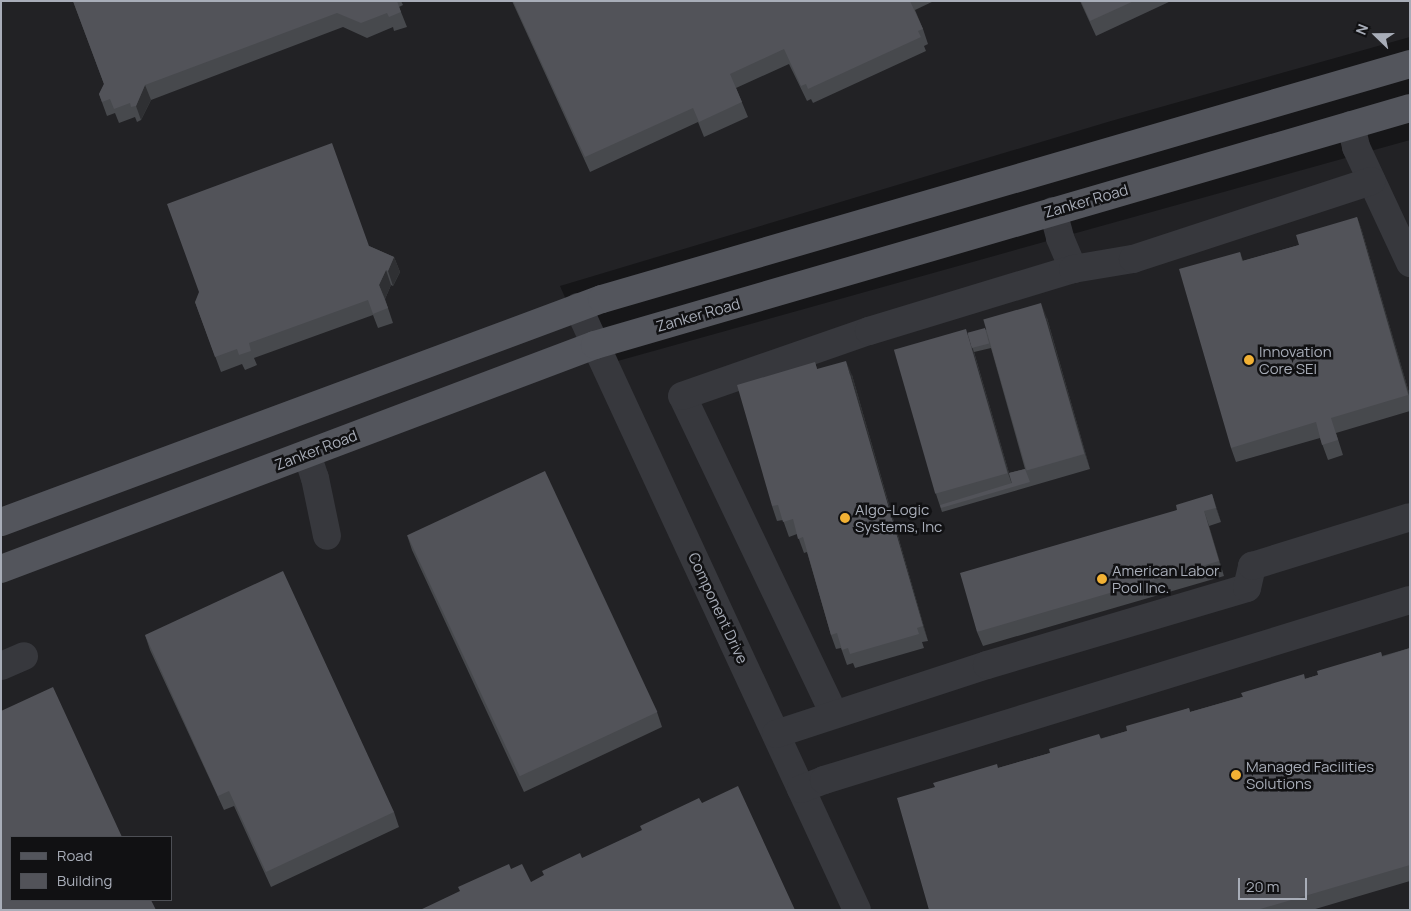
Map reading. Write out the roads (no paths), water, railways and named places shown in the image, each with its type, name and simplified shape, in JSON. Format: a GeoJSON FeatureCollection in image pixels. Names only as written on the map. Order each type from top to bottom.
{"type":"FeatureCollection","features":[{"type":"Feature","properties":{"kind":"main road"},"geometry":{"type":"LineString","coordinates":[[1,522],[578,307],[1410,64]]}},
{"type":"Feature","properties":{"kind":"main road","name":"Zanker Road"},"geometry":{"type":"LineString","coordinates":[[1,569],[595,345],[1410,108]]}},
{"type":"Feature","properties":{"kind":"street"},"geometry":{"type":"LineString","coordinates":[[1351,125],[1356,147],[1410,263]]}},
{"type":"Feature","properties":{"kind":"street"},"geometry":{"type":"LineString","coordinates":[[834,714],[682,396],[869,332],[1073,269],[1133,259],[1372,181]]}},
{"type":"Feature","properties":{"kind":"street"},"geometry":{"type":"LineString","coordinates":[[1054,211],[1060,238],[1073,269]]}},
{"type":"Feature","properties":{"kind":"street","name":"Component Drive"},"geometry":{"type":"LineString","coordinates":[[578,307],[857,910]]}},
{"type":"Feature","properties":{"kind":"street"},"geometry":{"type":"LineString","coordinates":[[307,454],[315,478],[327,536]]}},
{"type":"Feature","properties":{"kind":"street"},"geometry":{"type":"LineString","coordinates":[[776,734],[987,665],[1247,588],[1252,566],[1410,518]]}},
{"type":"Feature","properties":{"kind":"street"},"geometry":{"type":"LineString","coordinates":[[801,789],[824,780],[1410,600]]}},
{"type":"Feature","properties":{"kind":"place","name":"Innovation Core SEI"},"geometry":{"type":"Point","coordinates":[1249,360]}},
{"type":"Feature","properties":{"kind":"place","name":"Algo-Logic Systems, Inc"},"geometry":{"type":"Point","coordinates":[845,518]}},
{"type":"Feature","properties":{"kind":"place","name":"American Labor Pool Inc."},"geometry":{"type":"Point","coordinates":[1102,579]}},
{"type":"Feature","properties":{"kind":"place","name":"Managed Facilities Solutions"},"geometry":{"type":"Point","coordinates":[1236,775]}}]}
